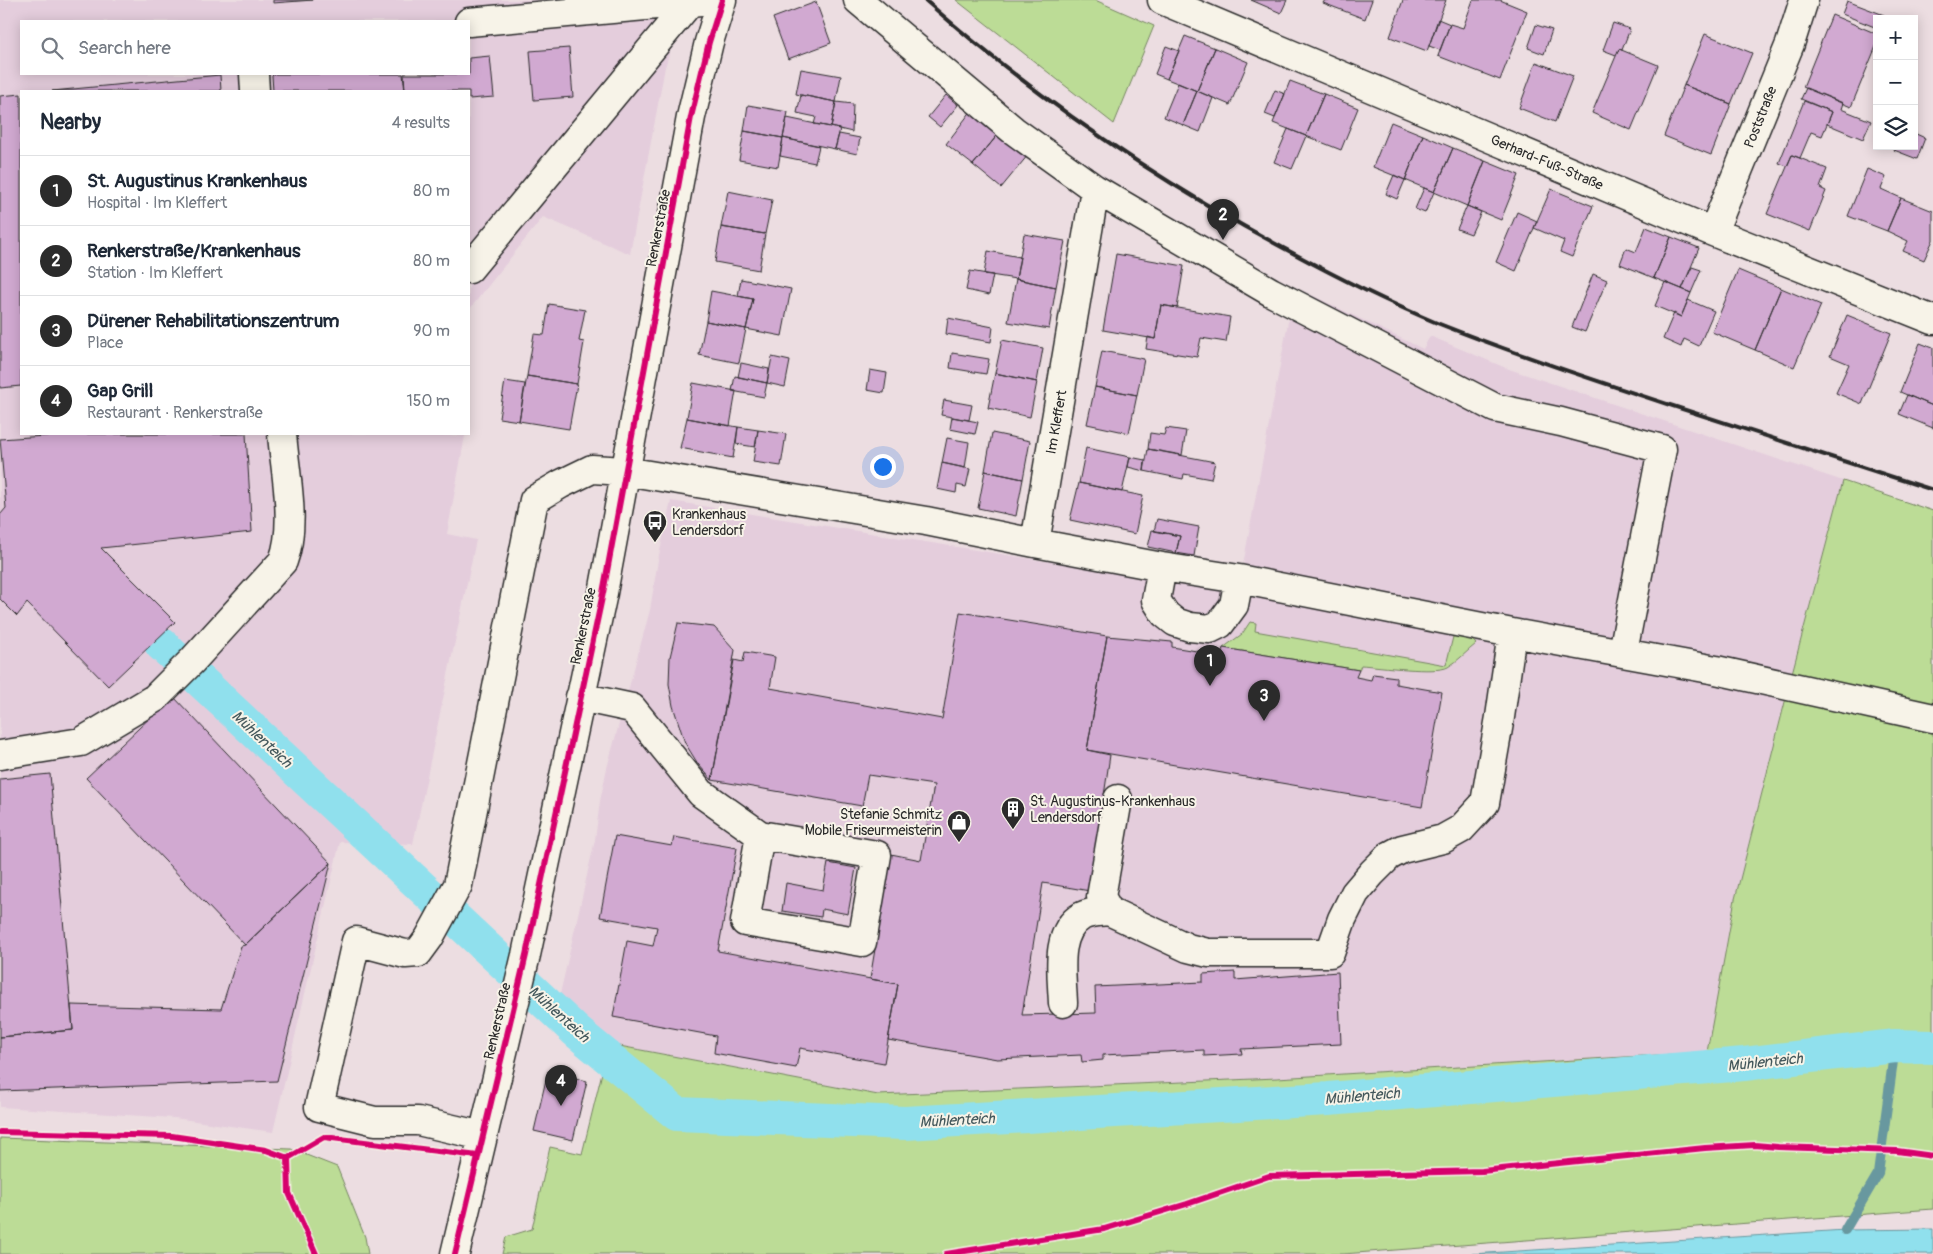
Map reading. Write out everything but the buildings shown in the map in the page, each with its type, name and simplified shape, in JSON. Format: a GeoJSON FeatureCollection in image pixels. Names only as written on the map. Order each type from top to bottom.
{"type":"FeatureCollection","features":[{"type":"Feature","properties":{"kind":"street","name":"Renkerstraße"},"geometry":{"type":"LineString","coordinates":[[455,1254],[517,994],[611,555],[691,117],[709,42],[722,0]]}},
{"type":"Feature","properties":{"kind":"street"},"geometry":{"type":"LineString","coordinates":[[858,0],[1013,130],[1095,189],[1304,310],[1495,408],[1561,422],[1662,449],[1623,652]]}},
{"type":"Feature","properties":{"kind":"street","name":"Gerhard-Fuß-Straße"},"geometry":{"type":"LineString","coordinates":[[1162,0],[1712,232],[1933,320]]}},
{"type":"Feature","properties":{"kind":"street","name":"Poststraße"},"geometry":{"type":"LineString","coordinates":[[1712,232],[1790,44],[1804,0]]}},
{"type":"Feature","properties":{"kind":"street"},"geometry":{"type":"LineString","coordinates":[[470,22],[683,1]]}},
{"type":"Feature","properties":{"kind":"street"},"geometry":{"type":"LineString","coordinates":[[470,269],[683,1]]}},
{"type":"Feature","properties":{"kind":"street"},"geometry":{"type":"LineString","coordinates":[[254,75],[255,90]]}},
{"type":"Feature","properties":{"kind":"street","name":"Im Kleffert"},"geometry":{"type":"LineString","coordinates":[[1035,543],[1095,189]]}},
{"type":"Feature","properties":{"kind":"street"},"geometry":{"type":"LineString","coordinates":[[0,755],[81,742],[155,698],[186,668],[283,560],[288,546],[289,517],[282,435]]}},
{"type":"Feature","properties":{"kind":"street"},"geometry":{"type":"LineString","coordinates":[[483,1136],[418,1121],[375,1121],[319,1106],[356,941],[405,954],[418,953],[429,938],[458,886],[534,500],[592,469],[625,471],[926,521],[1162,567],[1239,579],[1517,634],[1716,670],[1933,718]]}},
{"type":"Feature","properties":{"kind":"street"},"geometry":{"type":"LineString","coordinates":[[1162,567],[1156,600],[1165,614],[1175,622],[1202,629],[1210,629],[1220,624],[1234,605],[1239,579]]}},
{"type":"Feature","properties":{"kind":"street"},"geometry":{"type":"LineString","coordinates":[[1118,799],[1101,897],[1109,911],[1188,948],[1208,953],[1330,953],[1342,919],[1356,893],[1389,856],[1402,849],[1443,839],[1461,829],[1485,803],[1517,634]]}},
{"type":"Feature","properties":{"kind":"street"},"geometry":{"type":"LineString","coordinates":[[580,697],[632,708],[701,793],[760,835],[877,856],[862,942],[745,922],[760,835]]}},
{"type":"Feature","properties":{"kind":"street"},"geometry":{"type":"LineString","coordinates":[[1063,1003],[1062,951],[1065,936],[1074,922],[1083,916],[1109,911]]}},
{"type":"Feature","properties":{"kind":"shaded area"},"geometry":{"type":"Polygon","coordinates":[[[0,0],[687,0],[665,67],[630,254],[543,217],[470,309],[470,90],[20,90],[20,435],[465,436],[447,534],[476,540],[413,844],[340,842],[273,1132],[174,1118],[0,1107],[0,0]]]}},
{"type":"Feature","properties":{"kind":"shaded area"},"geometry":{"type":"Polygon","coordinates":[[[1303,291],[1423,349],[1430,336],[1506,368],[1843,481],[1735,899],[1708,1052],[1277,1078],[878,1095],[609,1044],[558,1003],[595,840],[607,768],[650,610],[658,560],[671,501],[1238,592],[1288,322],[1303,291]]]}},
{"type":"Feature","properties":{"kind":"green space"},"geometry":{"type":"Polygon","coordinates":[[[956,0],[1095,0],[1154,26],[1114,124],[956,0]]]}},
{"type":"Feature","properties":{"kind":"green space"},"geometry":{"type":"Polygon","coordinates":[[[1843,481],[1933,511],[1933,708],[1791,677],[1843,481]]]}},
{"type":"Feature","properties":{"kind":"green space"},"geometry":{"type":"Polygon","coordinates":[[[1250,622],[1256,623],[1255,631],[1446,665],[1454,633],[1469,636],[1476,644],[1448,667],[1432,670],[1361,665],[1359,670],[1223,648],[1242,634],[1250,622]]]}},
{"type":"Feature","properties":{"kind":"green space"},"geometry":{"type":"Polygon","coordinates":[[[1787,694],[1933,729],[1933,1209],[1343,1254],[502,1254],[506,1237],[532,1229],[550,1147],[582,1154],[609,1044],[878,1095],[1277,1078],[1707,1052],[1735,899],[1787,694]]]}},
{"type":"Feature","properties":{"kind":"green space"},"geometry":{"type":"Polygon","coordinates":[[[0,1138],[291,1149],[337,1167],[365,1237],[368,1254],[0,1254],[0,1138]]]}},
{"type":"Feature","properties":{"kind":"water"},"geometry":{"type":"Polygon","coordinates":[[[1933,1229],[1933,1254],[1472,1254],[1845,1230],[1933,1229]]]}},
{"type":"Feature","properties":{"kind":"waterway","name":"Mühlenteich"},"geometry":{"type":"LineString","coordinates":[[161,644],[577,1032],[677,1114],[905,1123],[1328,1099],[1744,1064],[1895,1046],[1933,1047]]}},
{"type":"Feature","properties":{"kind":"waterway"},"geometry":{"type":"LineString","coordinates":[[1845,1230],[1878,1174],[1895,1046]]}},
{"type":"Feature","properties":{"kind":"railway"},"geometry":{"type":"LineString","coordinates":[[925,0],[968,37],[1055,105],[1145,167],[1240,224],[1362,289],[1437,323],[1525,356],[1933,490]]}},
{"type":"Feature","properties":{"kind":"cycle path"},"geometry":{"type":"LineString","coordinates":[[455,1254],[526,955],[603,593],[691,117],[709,42],[722,0]]}},
{"type":"Feature","properties":{"kind":"cycle path"},"geometry":{"type":"LineString","coordinates":[[0,1132],[172,1136],[266,1150],[288,1158],[289,1193],[316,1254]]}},
{"type":"Feature","properties":{"kind":"cycle path"},"geometry":{"type":"LineString","coordinates":[[288,1158],[324,1137],[478,1156]]}},
{"type":"Feature","properties":{"kind":"cycle path"},"geometry":{"type":"LineString","coordinates":[[946,1254],[1104,1229],[1187,1204],[1269,1176],[1482,1171],[1705,1148],[1755,1145],[1897,1151],[1933,1156]]}},
{"type":"Feature","properties":{"kind":"place","name":"Renkerstraße/Krankenhaus"},"geometry":{"type":"Point","coordinates":[1223,240]}},
{"type":"Feature","properties":{"kind":"place","name":"Krankenhaus Lendersdorf"},"geometry":{"type":"Point","coordinates":[655,543]}},
{"type":"Feature","properties":{"kind":"place","name":"St. Augustinus Krankenhaus"},"geometry":{"type":"Point","coordinates":[1210,686]}},
{"type":"Feature","properties":{"kind":"place","name":"Dürener Rehabilitationszentrum"},"geometry":{"type":"Point","coordinates":[1264,721]}},
{"type":"Feature","properties":{"kind":"place","name":"St. Augustinus-Krankenhaus Lendersdorf"},"geometry":{"type":"Point","coordinates":[1013,830]}},
{"type":"Feature","properties":{"kind":"place","name":"Stefanie Schmitz Mobile Friseurmeisterin"},"geometry":{"type":"Point","coordinates":[959,843]}},
{"type":"Feature","properties":{"kind":"place","name":"Gap Grill"},"geometry":{"type":"Point","coordinates":[561,1106]}}]}
